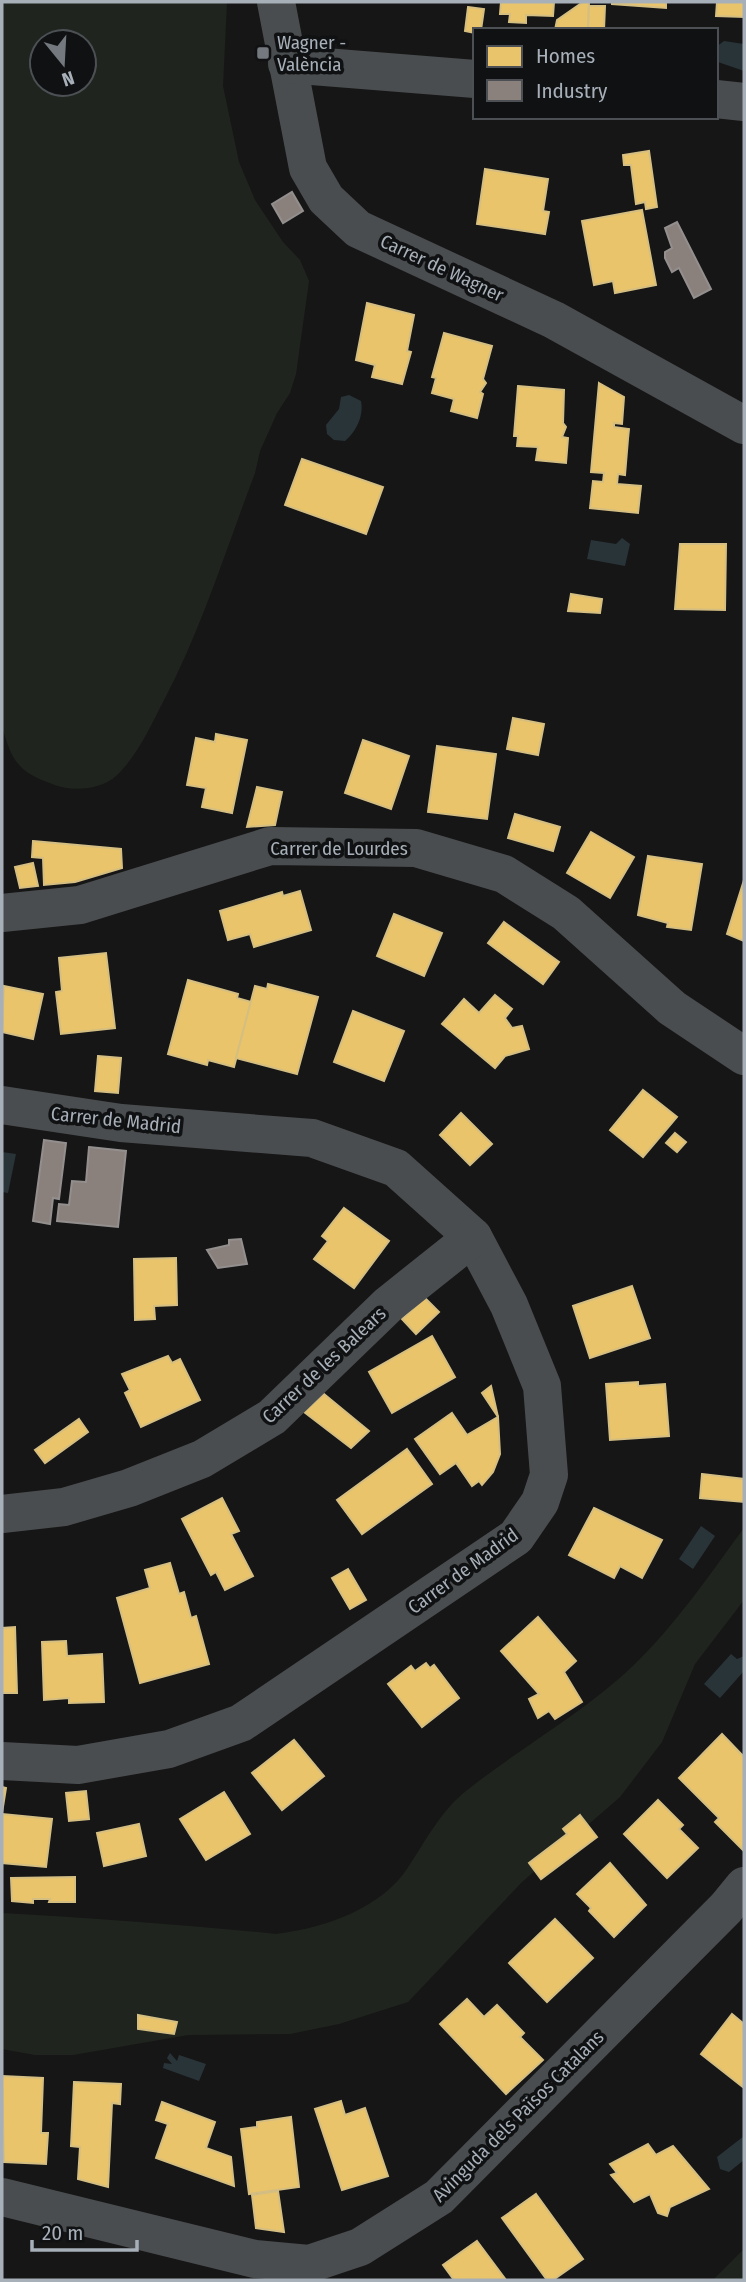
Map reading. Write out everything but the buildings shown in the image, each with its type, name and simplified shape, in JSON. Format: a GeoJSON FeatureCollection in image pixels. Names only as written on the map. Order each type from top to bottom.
{"type":"FeatureCollection","features":[{"type":"Feature","properties":{"kind":"street","name":"Carrer de Wagner"},"geometry":{"type":"LineString","coordinates":[[276,2],[308,168],[326,199],[358,229],[554,320],[744,425]]}},
{"type":"Feature","properties":{"kind":"street"},"geometry":{"type":"LineString","coordinates":[[287,64],[473,79]]}},
{"type":"Feature","properties":{"kind":"street"},"geometry":{"type":"LineString","coordinates":[[718,99],[744,102]]}},
{"type":"Feature","properties":{"kind":"street","name":"Carrer de Lourdes"},"geometry":{"type":"LineString","coordinates":[[2,913],[80,905],[270,846],[416,848],[504,874],[566,913],[672,1008],[744,1056]]}},
{"type":"Feature","properties":{"kind":"street","name":"Carrer de Madrid"},"geometry":{"type":"LineString","coordinates":[[2,1105],[121,1123],[312,1138],[396,1168],[472,1237],[509,1305],[542,1386],[549,1475],[540,1502],[516,1537],[242,1723],[169,1749],[78,1765],[2,1761]]}},
{"type":"Feature","properties":{"kind":"street","name":"Carrer de les Balears"},"geometry":{"type":"LineString","coordinates":[[2,1514],[64,1507],[130,1488],[202,1459],[272,1417],[389,1304],[472,1237]]}},
{"type":"Feature","properties":{"kind":"street","name":"Avinguda dels Països Catalans"},"geometry":{"type":"LineString","coordinates":[[2,2197],[255,2259],[309,2264],[360,2247],[439,2197],[726,1908],[744,1886]]}},
{"type":"Feature","properties":{"kind":"shaded area"},"geometry":{"type":"Polygon","coordinates":[[[2,2],[227,2],[223,86],[239,162],[255,200],[283,242],[300,260],[309,281],[296,374],[290,393],[277,413],[260,451],[255,473],[213,588],[178,673],[137,750],[124,768],[103,784],[87,788],[62,787],[33,776],[19,765],[2,727],[2,2]]]}},
{"type":"Feature","properties":{"kind":"shaded area"},"geometry":{"type":"Polygon","coordinates":[[[724,41],[744,44],[744,71],[718,62],[718,46],[724,41]]]}},
{"type":"Feature","properties":{"kind":"shaded area"},"geometry":{"type":"Polygon","coordinates":[[[349,395],[361,401],[360,418],[353,433],[345,441],[334,440],[327,434],[326,425],[339,409],[341,397],[349,395]]]}},
{"type":"Feature","properties":{"kind":"shaded area"},"geometry":{"type":"Polygon","coordinates":[[[622,538],[630,544],[625,566],[587,559],[591,540],[616,544],[622,538]]]}},
{"type":"Feature","properties":{"kind":"shaded area"},"geometry":{"type":"Polygon","coordinates":[[[2,1152],[16,1154],[8,1193],[2,1192],[2,1152]]]}},
{"type":"Feature","properties":{"kind":"shaded area"},"geometry":{"type":"Polygon","coordinates":[[[701,1526],[715,1536],[693,1569],[679,1559],[701,1526]]]}},
{"type":"Feature","properties":{"kind":"shaded area"},"geometry":{"type":"Polygon","coordinates":[[[744,1528],[744,1600],[695,1664],[662,1742],[620,1797],[522,1882],[408,2002],[339,2024],[290,2034],[188,2035],[73,2055],[35,2055],[2,2049],[2,1913],[276,1934],[313,1927],[368,1905],[398,1881],[441,1817],[457,1799],[574,1714],[635,1664],[679,1615],[744,1528]]]}},
{"type":"Feature","properties":{"kind":"shaded area"},"geometry":{"type":"Polygon","coordinates":[[[731,1654],[737,1659],[744,1656],[744,1671],[720,1698],[704,1684],[731,1654]]]}},
{"type":"Feature","properties":{"kind":"shaded area"},"geometry":{"type":"Polygon","coordinates":[[[170,2053],[177,2061],[179,2055],[206,2064],[199,2081],[163,2068],[164,2063],[172,2064],[167,2058],[170,2053]]]}},
{"type":"Feature","properties":{"kind":"shaded area"},"geometry":{"type":"Polygon","coordinates":[[[744,2136],[744,2160],[729,2172],[720,2169],[717,2157],[744,2136]]]}},
{"type":"Feature","properties":{"kind":"shaded area"},"geometry":{"type":"Polygon","coordinates":[[[744,2249],[744,2280],[713,2280],[744,2249]]]}},
{"type":"Feature","properties":{"kind":"place","name":"Wagner - València"},"geometry":{"type":"Point","coordinates":[263,53]}}]}
